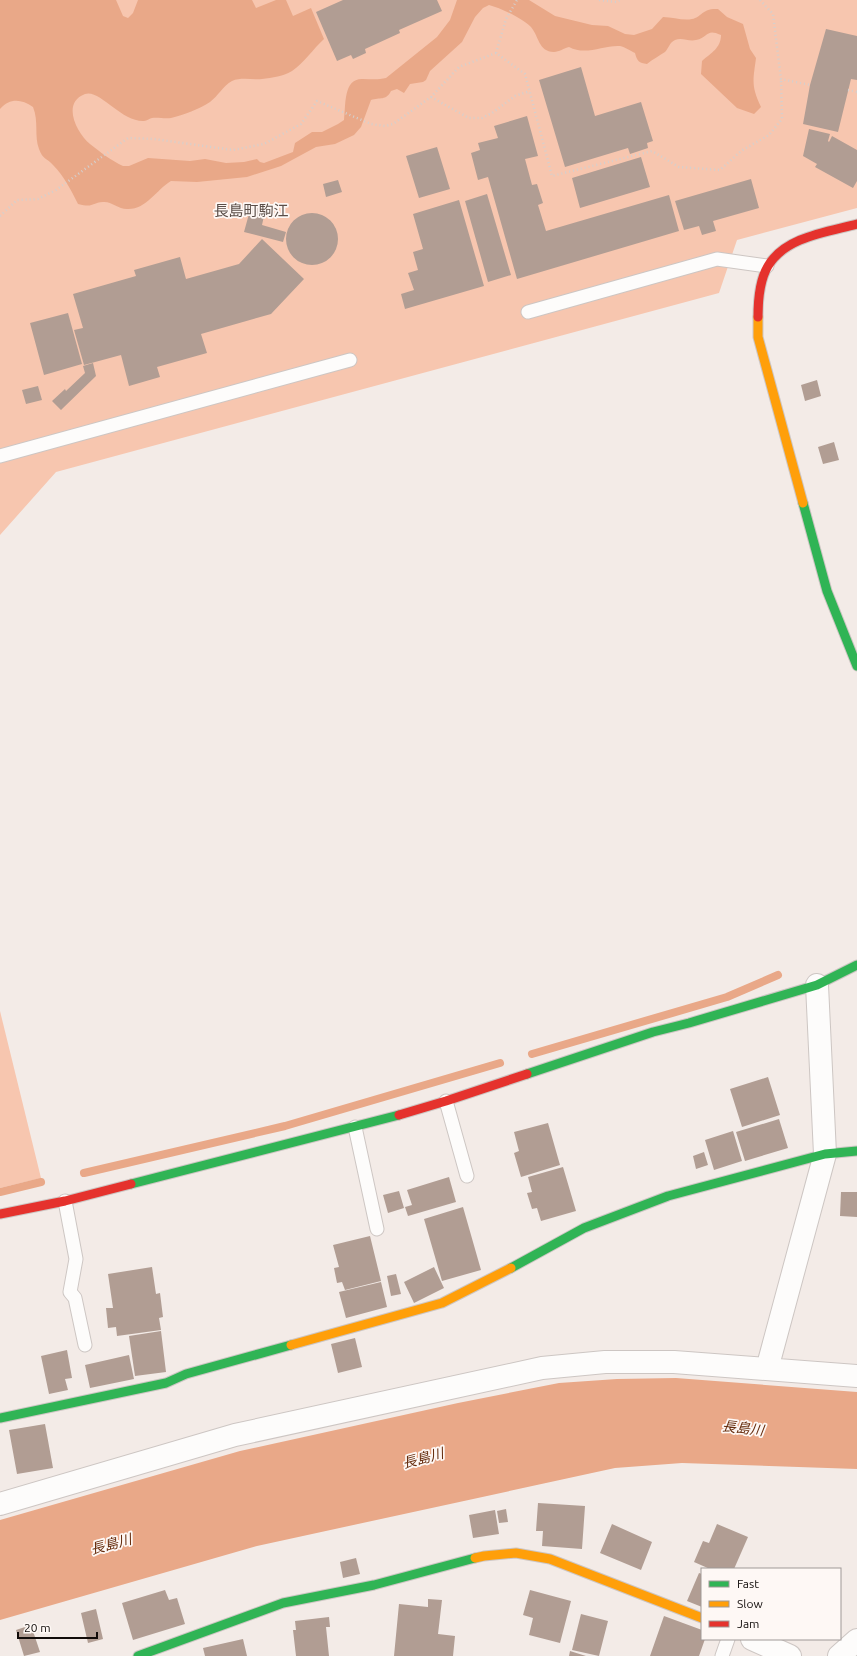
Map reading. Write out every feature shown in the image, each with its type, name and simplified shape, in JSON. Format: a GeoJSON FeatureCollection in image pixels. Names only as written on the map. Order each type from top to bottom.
{"type":"FeatureCollection","features":[{"type":"Feature","properties":{"kind":"street"},"geometry":{"type":"LineString","coordinates":[[857,224],[804,239],[780,251],[767,266],[761,285],[758,310],[758,337],[827,591],[857,666]]}},
{"type":"Feature","properties":{"kind":"street"},"geometry":{"type":"LineString","coordinates":[[0,1214],[65,1201],[355,1127],[446,1101],[653,1032],[689,1023],[817,985],[857,966]]}},
{"type":"Feature","properties":{"kind":"street"},"geometry":{"type":"LineString","coordinates":[[767,1369],[825,1154],[817,985]]}},
{"type":"Feature","properties":{"kind":"street"},"geometry":{"type":"LineString","coordinates":[[0,1418],[166,1383],[186,1374],[442,1303],[490,1280],[584,1228],[668,1196],[825,1154],[857,1151]]}},
{"type":"Feature","properties":{"kind":"street"},"geometry":{"type":"LineString","coordinates":[[0,1504],[236,1435],[542,1368],[605,1362],[674,1362],[857,1376]]}},
{"type":"Feature","properties":{"kind":"street"},"geometry":{"type":"LineString","coordinates":[[138,1656],[283,1603],[374,1585],[484,1556],[516,1553],[550,1558],[701,1618]]}},
{"type":"Feature","properties":{"kind":"street"},"geometry":{"type":"LineString","coordinates":[[754,1640],[790,1656]]}},
{"type":"Feature","properties":{"kind":"street"},"geometry":{"type":"LineString","coordinates":[[839,1656],[857,1640]]}},
{"type":"Feature","properties":{"kind":"lane"},"geometry":{"type":"LineString","coordinates":[[528,312],[717,259],[767,266]]}},
{"type":"Feature","properties":{"kind":"lane"},"geometry":{"type":"LineString","coordinates":[[0,456],[350,360]]}},
{"type":"Feature","properties":{"kind":"lane"},"geometry":{"type":"LineString","coordinates":[[446,1101],[467,1176]]}},
{"type":"Feature","properties":{"kind":"lane"},"geometry":{"type":"LineString","coordinates":[[355,1127],[377,1229]]}},
{"type":"Feature","properties":{"kind":"lane"},"geometry":{"type":"LineString","coordinates":[[65,1201],[76,1259],[70,1292],[75,1298],[85,1345]]}},
{"type":"Feature","properties":{"kind":"lane"},"geometry":{"type":"LineString","coordinates":[[722,1656],[728,1640]]}},
{"type":"Feature","properties":{"kind":"path"},"geometry":{"type":"LineString","coordinates":[[496,53],[506,19],[517,0]]}},
{"type":"Feature","properties":{"kind":"path"},"geometry":{"type":"LineString","coordinates":[[599,0],[616,2],[620,0]]}},
{"type":"Feature","properties":{"kind":"path"},"geometry":{"type":"LineString","coordinates":[[496,53],[525,74],[552,176],[652,151],[679,167],[720,170],[741,151],[769,135],[782,119],[781,78],[772,14],[760,0]]}},
{"type":"Feature","properties":{"kind":"path"},"geometry":{"type":"LineString","coordinates":[[0,216],[17,200],[38,199],[56,190],[128,138],[154,139],[233,150],[264,144],[301,124],[318,101],[372,124],[385,126],[394,124],[431,97],[459,67],[496,53]]}},
{"type":"Feature","properties":{"kind":"path"},"geometry":{"type":"LineString","coordinates":[[781,78],[810,85]]}},
{"type":"Feature","properties":{"kind":"path"},"geometry":{"type":"LineString","coordinates":[[848,90],[857,92]]}},
{"type":"Feature","properties":{"kind":"path"},"geometry":{"type":"LineString","coordinates":[[431,97],[469,118],[482,118],[492,113],[515,96],[530,91]]}},
{"type":"Feature","properties":{"kind":"shaded area"},"geometry":{"type":"Polygon","coordinates":[[[0,0],[857,0],[857,208],[737,240],[719,293],[56,472],[0,535],[0,0]]]}},
{"type":"Feature","properties":{"kind":"shaded area"},"geometry":{"type":"Polygon","coordinates":[[[0,1011],[41,1178],[0,1188],[0,1011]]]}},
{"type":"Feature","properties":{"kind":"water"},"geometry":{"type":"Polygon","coordinates":[[[0,0],[116,0],[123,16],[128,18],[133,13],[138,0],[252,0],[256,8],[276,0],[286,0],[293,16],[311,8],[324,39],[296,68],[285,74],[274,77],[239,79],[232,81],[210,102],[191,112],[171,118],[152,118],[146,121],[135,120],[119,112],[97,96],[85,94],[78,98],[74,104],[73,111],[76,126],[80,133],[90,144],[110,159],[123,166],[129,166],[148,158],[190,161],[205,159],[226,163],[244,162],[257,159],[264,163],[293,152],[295,143],[312,132],[322,132],[344,120],[347,94],[352,83],[363,79],[386,78],[437,37],[450,20],[457,0],[529,0],[555,16],[592,25],[608,26],[625,34],[634,35],[652,29],[663,17],[685,20],[692,19],[705,11],[718,9],[727,17],[743,24],[750,49],[756,58],[754,88],[761,107],[754,114],[737,108],[701,74],[702,61],[715,50],[721,40],[721,35],[716,33],[710,33],[700,39],[675,40],[665,52],[647,64],[639,61],[635,53],[620,46],[588,50],[575,50],[569,47],[556,52],[549,51],[542,46],[530,26],[511,14],[489,5],[483,8],[475,17],[462,42],[430,71],[426,80],[423,82],[410,84],[404,93],[397,89],[391,91],[385,97],[371,100],[361,127],[354,135],[335,144],[316,147],[281,166],[247,177],[197,182],[171,181],[145,203],[134,208],[124,209],[106,202],[83,205],[78,204],[61,174],[41,153],[37,139],[36,118],[33,107],[24,102],[12,101],[0,109],[0,0]]]}},
{"type":"Feature","properties":{"kind":"water","name":"長島川"},"geometry":{"type":"Polygon","coordinates":[[[676,1378],[857,1392],[857,1469],[682,1463],[615,1468],[257,1546],[0,1620],[0,1520],[240,1451],[458,1403],[559,1383],[617,1379],[676,1378]]]}},
{"type":"Feature","properties":{"kind":"building"},"geometry":{"type":"Polygon","coordinates":[[[343,0],[437,0],[442,11],[399,30],[400,33],[365,49],[366,53],[353,59],[351,55],[337,61],[316,12],[343,0]]]}},
{"type":"Feature","properties":{"kind":"building"},"geometry":{"type":"Polygon","coordinates":[[[826,29],[857,36],[857,80],[851,79],[838,132],[803,124],[810,85],[826,29]]]}},
{"type":"Feature","properties":{"kind":"building"},"geometry":{"type":"Polygon","coordinates":[[[581,67],[595,116],[641,102],[653,141],[647,143],[648,148],[630,154],[628,148],[565,167],[539,80],[581,67]]]}},
{"type":"Feature","properties":{"kind":"building"},"geometry":{"type":"Polygon","coordinates":[[[527,116],[538,156],[525,159],[532,185],[537,184],[543,203],[538,205],[546,231],[669,195],[679,231],[517,279],[488,177],[478,180],[471,153],[480,150],[478,143],[498,138],[494,126],[527,116]]]}},
{"type":"Feature","properties":{"kind":"building"},"geometry":{"type":"Polygon","coordinates":[[[809,129],[830,134],[829,142],[832,136],[857,150],[857,181],[853,188],[815,167],[817,164],[803,156],[809,129]]]}},
{"type":"Feature","properties":{"kind":"building"},"geometry":{"type":"Polygon","coordinates":[[[437,147],[450,189],[419,198],[406,156],[437,147]]]}},
{"type":"Feature","properties":{"kind":"building"},"geometry":{"type":"Polygon","coordinates":[[[641,157],[650,187],[580,208],[572,178],[641,157]]]}},
{"type":"Feature","properties":{"kind":"building"},"geometry":{"type":"Polygon","coordinates":[[[751,179],[759,208],[713,221],[716,231],[702,235],[699,226],[684,230],[675,201],[751,179]]]}},
{"type":"Feature","properties":{"kind":"building"},"geometry":{"type":"Polygon","coordinates":[[[338,180],[342,192],[326,197],[323,184],[338,180]]]}},
{"type":"Feature","properties":{"kind":"building"},"geometry":{"type":"Polygon","coordinates":[[[487,194],[511,275],[488,282],[465,201],[487,194]]]}},
{"type":"Feature","properties":{"kind":"building"},"geometry":{"type":"Polygon","coordinates":[[[459,200],[484,286],[405,309],[401,294],[414,290],[408,273],[418,270],[413,252],[423,249],[413,214],[459,200]]]}},
{"type":"Feature","properties":{"kind":"building"},"geometry":{"type":"Polygon","coordinates":[[[252,203],[266,207],[262,225],[286,232],[283,242],[244,232],[252,203]]]}},
{"type":"Feature","properties":{"kind":"building"},"geometry":{"type":"Polygon","coordinates":[[[312,213],[326,217],[334,225],[338,239],[334,253],[326,261],[312,265],[298,261],[290,253],[286,239],[290,225],[298,217],[312,213]]]}},
{"type":"Feature","properties":{"kind":"building"},"geometry":{"type":"Polygon","coordinates":[[[262,239],[304,279],[271,314],[201,334],[207,353],[157,367],[160,377],[129,386],[121,355],[84,365],[74,330],[83,328],[73,294],[136,276],[134,270],[180,257],[186,279],[239,264],[262,239]]]}},
{"type":"Feature","properties":{"kind":"building"},"geometry":{"type":"Polygon","coordinates":[[[68,313],[82,364],[44,375],[30,323],[68,313]]]}},
{"type":"Feature","properties":{"kind":"building"},"geometry":{"type":"Polygon","coordinates":[[[93,363],[96,376],[61,410],[52,401],[65,389],[66,391],[85,373],[83,366],[93,363]]]}},
{"type":"Feature","properties":{"kind":"building"},"geometry":{"type":"Polygon","coordinates":[[[817,380],[821,396],[805,401],[801,385],[817,380]]]}},
{"type":"Feature","properties":{"kind":"building"},"geometry":{"type":"Polygon","coordinates":[[[38,386],[42,400],[26,404],[22,390],[38,386]]]}},
{"type":"Feature","properties":{"kind":"building"},"geometry":{"type":"Polygon","coordinates":[[[834,442],[839,460],[823,464],[818,447],[834,442]]]}},
{"type":"Feature","properties":{"kind":"building"},"geometry":{"type":"Polygon","coordinates":[[[768,1077],[780,1115],[742,1127],[730,1089],[768,1077]]]}},
{"type":"Feature","properties":{"kind":"building"},"geometry":{"type":"Polygon","coordinates":[[[779,1119],[788,1148],[745,1161],[736,1132],[779,1119]]]}},
{"type":"Feature","properties":{"kind":"building"},"geometry":{"type":"Polygon","coordinates":[[[548,1123],[560,1165],[521,1177],[514,1153],[519,1151],[514,1132],[548,1123]]]}},
{"type":"Feature","properties":{"kind":"building"},"geometry":{"type":"Polygon","coordinates":[[[733,1131],[742,1161],[714,1170],[705,1140],[733,1131]]]}},
{"type":"Feature","properties":{"kind":"building"},"geometry":{"type":"Polygon","coordinates":[[[704,1152],[708,1165],[696,1169],[693,1156],[704,1152]]]}},
{"type":"Feature","properties":{"kind":"building"},"geometry":{"type":"Polygon","coordinates":[[[563,1167],[576,1211],[541,1221],[537,1208],[532,1209],[527,1193],[532,1192],[528,1177],[563,1167]]]}},
{"type":"Feature","properties":{"kind":"building"},"geometry":{"type":"Polygon","coordinates":[[[449,1177],[456,1202],[408,1216],[405,1207],[412,1205],[407,1190],[449,1177]]]}},
{"type":"Feature","properties":{"kind":"building"},"geometry":{"type":"Polygon","coordinates":[[[399,1191],[404,1208],[388,1213],[383,1195],[399,1191]]]}},
{"type":"Feature","properties":{"kind":"building"},"geometry":{"type":"Polygon","coordinates":[[[841,1192],[857,1192],[857,1217],[840,1216],[841,1192]]]}},
{"type":"Feature","properties":{"kind":"building"},"geometry":{"type":"Polygon","coordinates":[[[463,1207],[481,1270],[442,1281],[424,1219],[463,1207]]]}},
{"type":"Feature","properties":{"kind":"building"},"geometry":{"type":"Polygon","coordinates":[[[370,1236],[381,1281],[345,1290],[342,1282],[337,1283],[334,1268],[339,1267],[333,1245],[370,1236]]]}},
{"type":"Feature","properties":{"kind":"building"},"geometry":{"type":"Polygon","coordinates":[[[152,1267],[156,1294],[160,1293],[163,1317],[159,1318],[161,1330],[117,1336],[116,1327],[108,1328],[106,1308],[113,1308],[108,1274],[152,1267]]]}},
{"type":"Feature","properties":{"kind":"building"},"geometry":{"type":"Polygon","coordinates":[[[434,1267],[444,1288],[414,1303],[404,1282],[434,1267]]]}},
{"type":"Feature","properties":{"kind":"building"},"geometry":{"type":"Polygon","coordinates":[[[396,1274],[401,1294],[391,1296],[387,1276],[396,1274]]]}},
{"type":"Feature","properties":{"kind":"building"},"geometry":{"type":"Polygon","coordinates":[[[381,1282],[387,1307],[346,1318],[339,1292],[381,1282]]]}},
{"type":"Feature","properties":{"kind":"building"},"geometry":{"type":"Polygon","coordinates":[[[161,1331],[166,1372],[135,1376],[129,1336],[161,1331]]]}},
{"type":"Feature","properties":{"kind":"building"},"geometry":{"type":"Polygon","coordinates":[[[355,1338],[362,1367],[338,1373],[331,1344],[355,1338]]]}},
{"type":"Feature","properties":{"kind":"building"},"geometry":{"type":"Polygon","coordinates":[[[67,1350],[72,1378],[65,1379],[68,1390],[49,1394],[41,1356],[67,1350]]]}},
{"type":"Feature","properties":{"kind":"building"},"geometry":{"type":"Polygon","coordinates":[[[129,1355],[134,1379],[90,1388],[85,1365],[129,1355]]]}},
{"type":"Feature","properties":{"kind":"building"},"geometry":{"type":"Polygon","coordinates":[[[45,1424],[53,1468],[17,1474],[9,1430],[45,1424]]]}},
{"type":"Feature","properties":{"kind":"building"},"geometry":{"type":"Polygon","coordinates":[[[538,1503],[585,1506],[582,1549],[542,1546],[543,1531],[536,1531],[538,1503]]]}},
{"type":"Feature","properties":{"kind":"building"},"geometry":{"type":"Polygon","coordinates":[[[506,1509],[508,1522],[499,1523],[497,1511],[506,1509]]]}},
{"type":"Feature","properties":{"kind":"building"},"geometry":{"type":"Polygon","coordinates":[[[495,1510],[499,1534],[473,1538],[469,1515],[495,1510]]]}},
{"type":"Feature","properties":{"kind":"building"},"geometry":{"type":"Polygon","coordinates":[[[612,1524],[652,1542],[641,1570],[600,1553],[612,1524]]]}},
{"type":"Feature","properties":{"kind":"building"},"geometry":{"type":"Polygon","coordinates":[[[717,1524],[748,1537],[734,1568],[708,1568],[694,1562],[703,1541],[709,1543],[717,1524]]]}},
{"type":"Feature","properties":{"kind":"building"},"geometry":{"type":"Polygon","coordinates":[[[356,1558],[360,1574],[343,1578],[340,1562],[356,1558]]]}},
{"type":"Feature","properties":{"kind":"building"},"geometry":{"type":"Polygon","coordinates":[[[699,1573],[701,1574],[701,1607],[687,1601],[699,1573]]]}},
{"type":"Feature","properties":{"kind":"building"},"geometry":{"type":"Polygon","coordinates":[[[165,1590],[169,1600],[177,1598],[185,1624],[133,1640],[122,1603],[165,1590]]]}},
{"type":"Feature","properties":{"kind":"building"},"geometry":{"type":"Polygon","coordinates":[[[530,1590],[571,1601],[560,1643],[529,1635],[533,1618],[523,1615],[530,1590]]]}},
{"type":"Feature","properties":{"kind":"building"},"geometry":{"type":"Polygon","coordinates":[[[428,1599],[442,1600],[438,1634],[455,1636],[453,1656],[394,1656],[399,1604],[428,1607],[428,1599]]]}},
{"type":"Feature","properties":{"kind":"building"},"geometry":{"type":"Polygon","coordinates":[[[96,1609],[103,1639],[88,1643],[81,1613],[96,1609]]]}},
{"type":"Feature","properties":{"kind":"building"},"geometry":{"type":"Polygon","coordinates":[[[581,1614],[608,1621],[599,1656],[572,1650],[581,1614]]]}},
{"type":"Feature","properties":{"kind":"building"},"geometry":{"type":"Polygon","coordinates":[[[664,1616],[701,1630],[701,1640],[705,1640],[699,1656],[650,1656],[664,1616]]]}},
{"type":"Feature","properties":{"kind":"building"},"geometry":{"type":"Polygon","coordinates":[[[329,1617],[330,1627],[326,1627],[329,1656],[296,1656],[293,1630],[296,1630],[295,1621],[329,1617]]]}},
{"type":"Feature","properties":{"kind":"building"},"geometry":{"type":"Polygon","coordinates":[[[31,1625],[40,1652],[24,1656],[16,1630],[31,1625]]]}},
{"type":"Feature","properties":{"kind":"building"},"geometry":{"type":"Polygon","coordinates":[[[243,1639],[247,1656],[205,1656],[203,1648],[243,1639]]]}},
{"type":"Feature","properties":{"kind":"building"},"geometry":{"type":"Polygon","coordinates":[[[570,1651],[586,1656],[569,1656],[570,1651]]]}},
{"type":"Feature","properties":{"kind":"waterway"},"geometry":{"type":"LineString","coordinates":[[532,1054],[727,997],[778,975]]}},
{"type":"Feature","properties":{"kind":"waterway"},"geometry":{"type":"LineString","coordinates":[[84,1173],[285,1126],[500,1063]]}},
{"type":"Feature","properties":{"kind":"waterway"},"geometry":{"type":"LineString","coordinates":[[0,1192],[41,1182]]}},
{"type":"Feature","properties":{"kind":"traffic: fast"},"geometry":{"type":"LineString","coordinates":[[803,503],[827,591],[857,666]]}},
{"type":"Feature","properties":{"kind":"traffic: fast"},"geometry":{"type":"LineString","coordinates":[[527,1074],[653,1032],[689,1023],[817,985],[857,965]]}},
{"type":"Feature","properties":{"kind":"traffic: fast"},"geometry":{"type":"LineString","coordinates":[[131,1184],[399,1115]]}},
{"type":"Feature","properties":{"kind":"traffic: fast"},"geometry":{"type":"LineString","coordinates":[[511,1268],[584,1228],[668,1196],[825,1154],[857,1151]]}},
{"type":"Feature","properties":{"kind":"traffic: fast"},"geometry":{"type":"LineString","coordinates":[[0,1418],[166,1383],[186,1374],[291,1345]]}},
{"type":"Feature","properties":{"kind":"traffic: fast"},"geometry":{"type":"LineString","coordinates":[[138,1656],[283,1603],[374,1585],[475,1558]]}},
{"type":"Feature","properties":{"kind":"traffic: slow"},"geometry":{"type":"LineString","coordinates":[[758,317],[758,337],[803,503]]}},
{"type":"Feature","properties":{"kind":"traffic: slow"},"geometry":{"type":"LineString","coordinates":[[291,1345],[442,1303],[511,1268]]}},
{"type":"Feature","properties":{"kind":"traffic: slow"},"geometry":{"type":"LineString","coordinates":[[475,1558],[516,1553],[550,1559],[701,1618]]}},
{"type":"Feature","properties":{"kind":"traffic: jam"},"geometry":{"type":"LineString","coordinates":[[758,317],[761,285],[765,272],[775,256],[785,248],[808,237],[857,224]]}},
{"type":"Feature","properties":{"kind":"traffic: jam"},"geometry":{"type":"LineString","coordinates":[[399,1115],[527,1074]]}},
{"type":"Feature","properties":{"kind":"traffic: jam"},"geometry":{"type":"LineString","coordinates":[[0,1214],[65,1201],[131,1184]]}},
{"type":"Feature","properties":{"kind":"district","name":"長島町駒江"},"geometry":{"type":"Point","coordinates":[251,211]}}]}
